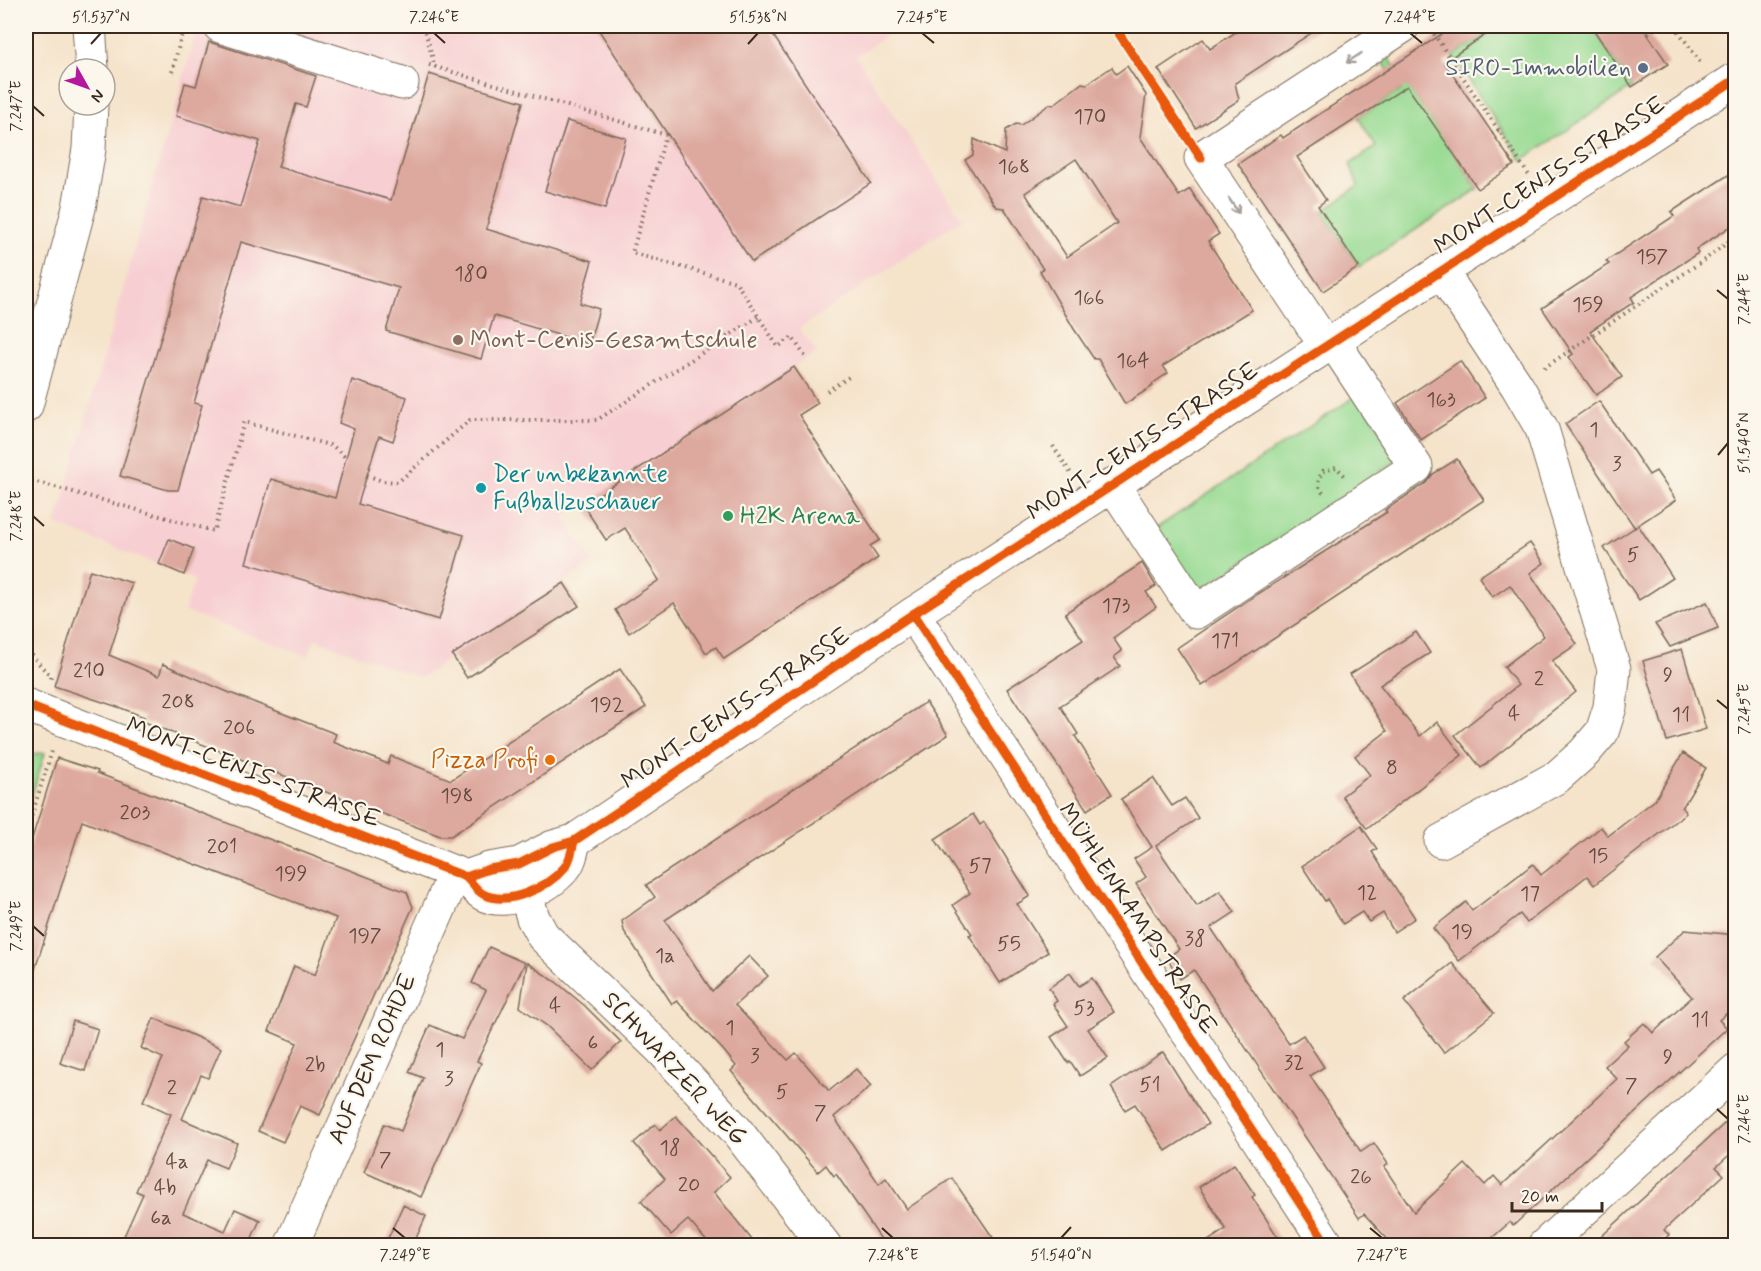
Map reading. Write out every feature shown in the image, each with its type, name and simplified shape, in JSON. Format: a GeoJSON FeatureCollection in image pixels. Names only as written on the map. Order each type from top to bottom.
{"type":"FeatureCollection","features":[{"type":"Feature","properties":{"kind":"street"},"geometry":{"type":"LineString","coordinates":[[89,26],[91,57]]}},
{"type":"Feature","properties":{"kind":"street"},"geometry":{"type":"LineString","coordinates":[[220,26],[414,74]]}},
{"type":"Feature","properties":{"kind":"street","name":"MONT-CENIS-STRASSE"},"geometry":{"type":"LineString","coordinates":[[1113,485],[1196,612],[1416,467],[1202,158],[1403,26]]}},
{"type":"Feature","properties":{"kind":"street","name":"MONT-CENIS-STRASSE"},"geometry":{"type":"LineString","coordinates":[[461,875],[519,864],[554,847],[574,842],[913,614],[1727,84]]}},
{"type":"Feature","properties":{"kind":"street"},"geometry":{"type":"LineString","coordinates":[[26,406],[79,208],[89,149],[90,117]]}},
{"type":"Feature","properties":{"kind":"street"},"geometry":{"type":"LineString","coordinates":[[1441,271],[1517,386],[1542,429],[1614,669],[1611,707],[1602,732],[1584,753],[1557,777],[1441,841]]}},
{"type":"Feature","properties":{"kind":"street","name":"MÜHLENKAMPSTRASSE"},"geometry":{"type":"LineString","coordinates":[[913,614],[1328,1245]]}},
{"type":"Feature","properties":{"kind":"street","name":"MONT-CENIS-STRASSE"},"geometry":{"type":"LineString","coordinates":[[26,705],[461,875],[482,894],[489,896],[512,898],[526,894],[553,878],[566,866],[574,842]]}},
{"type":"Feature","properties":{"kind":"street","name":"AUF DEM ROHDE"},"geometry":{"type":"LineString","coordinates":[[291,1245],[461,875]]}},
{"type":"Feature","properties":{"kind":"street","name":"SCHWARZER WEG"},"geometry":{"type":"LineString","coordinates":[[526,894],[533,918],[543,936],[660,1048],[729,1122],[825,1245]]}},
{"type":"Feature","properties":{"kind":"street"},"geometry":{"type":"LineString","coordinates":[[1544,1245],[1736,1070]]}},
{"type":"Feature","properties":{"kind":"path"},"geometry":{"type":"LineString","coordinates":[[172,72],[184,26]]}},
{"type":"Feature","properties":{"kind":"path"},"geometry":{"type":"LineString","coordinates":[[423,26],[435,67]]}},
{"type":"Feature","properties":{"kind":"path"},"geometry":{"type":"LineString","coordinates":[[1429,26],[1547,201]]}},
{"type":"Feature","properties":{"kind":"path"},"geometry":{"type":"LineString","coordinates":[[1647,33],[1659,26]]}},
{"type":"Feature","properties":{"kind":"path"},"geometry":{"type":"LineString","coordinates":[[1675,26],[1727,84]]}},
{"type":"Feature","properties":{"kind":"path"},"geometry":{"type":"LineString","coordinates":[[414,74],[435,67],[666,135],[632,253],[736,282],[778,347],[792,338],[807,359]]}},
{"type":"Feature","properties":{"kind":"path"},"geometry":{"type":"LineString","coordinates":[[1450,71],[1456,67]]}},
{"type":"Feature","properties":{"kind":"path"},"geometry":{"type":"LineString","coordinates":[[1492,134],[1499,130]]}},
{"type":"Feature","properties":{"kind":"path"},"geometry":{"type":"LineString","coordinates":[[1568,352],[1736,236]]}},
{"type":"Feature","properties":{"kind":"path"},"geometry":{"type":"LineString","coordinates":[[367,474],[382,481],[398,482],[470,420],[597,420],[758,317]]}},
{"type":"Feature","properties":{"kind":"path"},"geometry":{"type":"LineString","coordinates":[[827,391],[849,377]]}},
{"type":"Feature","properties":{"kind":"path"},"geometry":{"type":"LineString","coordinates":[[26,479],[214,531],[244,422],[333,446],[346,458]]}},
{"type":"Feature","properties":{"kind":"path"},"geometry":{"type":"LineString","coordinates":[[26,832],[62,719]]}},
{"type":"Feature","properties":{"kind":"shaded area","name":"Mont-Cenis-Gesamtschule"},"geometry":{"type":"Polygon","coordinates":[[[198,26],[901,26],[856,56],[962,219],[799,329],[817,352],[564,517],[593,563],[420,678],[315,639],[308,656],[184,611],[195,580],[56,524],[198,26]]]}},
{"type":"Feature","properties":{"kind":"green space"},"geometry":{"type":"Polygon","coordinates":[[[1499,26],[1591,26],[1632,87],[1522,160],[1453,56],[1499,26]]]}},
{"type":"Feature","properties":{"kind":"green space"},"geometry":{"type":"Polygon","coordinates":[[[1387,55],[1478,189],[1359,267],[1322,212],[1358,186],[1350,164],[1376,147],[1358,117],[1401,90],[1381,59],[1387,55]]]}},
{"type":"Feature","properties":{"kind":"green space"},"geometry":{"type":"Polygon","coordinates":[[[1359,394],[1398,460],[1198,592],[1155,529],[1359,394]]]}},
{"type":"Feature","properties":{"kind":"green space"},"geometry":{"type":"Polygon","coordinates":[[[45,753],[26,814],[26,754],[45,753]]]}},
{"type":"Feature","properties":{"kind":"building"},"geometry":{"type":"Polygon","coordinates":[[[596,26],[767,26],[871,183],[752,262],[596,26]]]}},
{"type":"Feature","properties":{"kind":"building"},"geometry":{"type":"Polygon","coordinates":[[[1245,26],[1322,26],[1235,83],[1239,100],[1196,128],[1158,69],[1203,39],[1210,49],[1245,26]]]}},
{"type":"Feature","properties":{"kind":"building"},"geometry":{"type":"Polygon","coordinates":[[[1454,26],[1499,26],[1444,62],[1514,165],[1478,189],[1407,86],[1297,157],[1326,200],[1318,206],[1359,267],[1323,291],[1238,164],[1281,135],[1283,138],[1454,26]]]}},
{"type":"Feature","properties":{"kind":"building"},"geometry":{"type":"Polygon","coordinates":[[[1591,26],[1642,26],[1668,64],[1632,87],[1591,26]]]}},
{"type":"Feature","properties":{"kind":"building"},"geometry":{"type":"Polygon","coordinates":[[[209,42],[316,76],[306,107],[296,104],[278,167],[391,200],[429,74],[523,102],[486,229],[592,261],[580,303],[599,309],[589,344],[494,316],[481,359],[386,331],[399,288],[241,242],[194,403],[202,405],[178,490],[168,490],[120,476],[203,196],[240,207],[260,141],[176,116],[185,83],[196,86],[209,42]]]}},
{"type":"Feature","properties":{"kind":"building"},"geometry":{"type":"Polygon","coordinates":[[[1127,66],[1146,95],[1140,137],[1179,196],[1190,189],[1219,234],[1208,241],[1252,310],[1163,366],[1168,373],[1125,404],[1098,359],[1094,359],[1074,329],[1040,271],[1043,269],[1004,208],[996,207],[965,160],[973,155],[974,139],[1005,153],[1006,130],[1016,124],[1021,125],[1082,83],[1087,84],[1112,67],[1116,74],[1127,66]],[[1076,159],[1025,193],[1067,257],[1117,223],[1076,159]]]}},
{"type":"Feature","properties":{"kind":"building"},"geometry":{"type":"Polygon","coordinates":[[[567,121],[626,138],[605,209],[545,191],[567,121]]]}},
{"type":"Feature","properties":{"kind":"building"},"geometry":{"type":"Polygon","coordinates":[[[1736,170],[1736,223],[1696,249],[1698,253],[1631,297],[1634,302],[1590,331],[1622,377],[1596,395],[1569,357],[1573,354],[1542,308],[1609,264],[1606,261],[1674,216],[1671,212],[1736,170]]]}},
{"type":"Feature","properties":{"kind":"building"},"geometry":{"type":"Polygon","coordinates":[[[1460,361],[1485,398],[1421,440],[1397,403],[1460,361]]]}},
{"type":"Feature","properties":{"kind":"building","name":"H2K Arena"},"geometry":{"type":"Polygon","coordinates":[[[794,367],[818,403],[799,415],[880,540],[870,546],[878,558],[724,659],[716,647],[706,653],[674,603],[629,633],[615,610],[659,580],[625,528],[606,540],[583,505],[794,367]]]}},
{"type":"Feature","properties":{"kind":"building"},"geometry":{"type":"Polygon","coordinates":[[[352,380],[407,397],[393,441],[379,436],[358,504],[464,535],[439,620],[246,563],[271,479],[335,498],[354,429],[339,423],[352,380]]]}},
{"type":"Feature","properties":{"kind":"building"},"geometry":{"type":"Polygon","coordinates":[[[1599,401],[1649,475],[1656,471],[1676,500],[1638,525],[1673,578],[1639,600],[1604,548],[1635,528],[1565,424],[1599,401]]]}},
{"type":"Feature","properties":{"kind":"building"},"geometry":{"type":"Polygon","coordinates":[[[1457,459],[1484,500],[1202,686],[1177,648],[1387,512],[1385,510],[1457,459]]]}},
{"type":"Feature","properties":{"kind":"building"},"geometry":{"type":"Polygon","coordinates":[[[169,539],[194,549],[184,575],[159,564],[169,539]]]}},
{"type":"Feature","properties":{"kind":"building"},"geometry":{"type":"Polygon","coordinates":[[[1530,543],[1544,563],[1530,573],[1577,644],[1552,661],[1576,692],[1481,768],[1455,735],[1518,685],[1504,667],[1544,636],[1510,585],[1492,597],[1479,577],[1530,543]]]}},
{"type":"Feature","properties":{"kind":"building"},"geometry":{"type":"Polygon","coordinates":[[[1142,563],[1156,586],[1146,592],[1156,607],[1113,638],[1122,651],[1114,657],[1120,666],[1060,706],[1078,734],[1075,736],[1112,794],[1087,810],[1007,689],[1083,640],[1065,613],[1142,563]]]}},
{"type":"Feature","properties":{"kind":"building"},"geometry":{"type":"Polygon","coordinates":[[[90,570],[132,583],[109,655],[159,676],[163,664],[336,734],[333,742],[388,764],[391,756],[451,780],[620,669],[646,707],[451,836],[440,836],[142,721],[144,717],[121,708],[54,686],[90,570]]]}},
{"type":"Feature","properties":{"kind":"building"},"geometry":{"type":"Polygon","coordinates":[[[564,583],[579,606],[467,678],[452,655],[564,583]]]}},
{"type":"Feature","properties":{"kind":"building"},"geometry":{"type":"Polygon","coordinates":[[[1707,602],[1718,628],[1670,647],[1655,624],[1707,602]]]}},
{"type":"Feature","properties":{"kind":"building"},"geometry":{"type":"Polygon","coordinates":[[[1416,632],[1430,653],[1380,685],[1420,736],[1437,722],[1462,755],[1367,829],[1342,796],[1370,775],[1355,756],[1387,731],[1350,674],[1416,632]]]}},
{"type":"Feature","properties":{"kind":"building"},"geometry":{"type":"Polygon","coordinates":[[[1682,649],[1706,729],[1667,741],[1643,661],[1682,649]]]}},
{"type":"Feature","properties":{"kind":"building"},"geometry":{"type":"Polygon","coordinates":[[[926,702],[948,735],[665,920],[712,991],[749,956],[768,976],[735,1005],[788,1060],[796,1053],[829,1091],[856,1069],[871,1086],[834,1117],[879,1184],[886,1178],[907,1209],[952,1178],[998,1245],[885,1245],[836,1174],[834,1176],[826,1165],[818,1172],[731,1071],[736,1066],[724,1051],[677,1001],[672,1004],[624,931],[622,921],[655,897],[646,885],[926,702]]]}},
{"type":"Feature","properties":{"kind":"building"},"geometry":{"type":"Polygon","coordinates":[[[1683,753],[1706,768],[1682,808],[1686,813],[1594,885],[1587,876],[1527,923],[1520,914],[1459,961],[1433,928],[1466,902],[1472,911],[1533,864],[1541,875],[1601,827],[1608,836],[1655,800],[1683,753]]]}},
{"type":"Feature","properties":{"kind":"building"},"geometry":{"type":"Polygon","coordinates":[[[57,758],[98,771],[97,773],[407,892],[413,907],[320,1115],[300,1106],[283,1142],[258,1131],[297,1043],[269,1031],[294,966],[315,975],[336,918],[82,821],[31,982],[26,981],[26,858],[57,758]]]}},
{"type":"Feature","properties":{"kind":"building"},"geometry":{"type":"Polygon","coordinates":[[[1153,778],[1172,806],[1185,798],[1198,818],[1156,846],[1197,906],[1220,891],[1235,912],[1211,928],[1289,1044],[1303,1035],[1324,1067],[1310,1076],[1361,1152],[1374,1143],[1388,1164],[1384,1167],[1414,1212],[1465,1164],[1485,1185],[1494,1176],[1502,1185],[1617,1079],[1605,1066],[1628,1045],[1624,1041],[1644,1023],[1653,1033],[1692,997],[1655,957],[1685,930],[1736,935],[1736,1005],[1719,1020],[1727,1028],[1513,1226],[1510,1222],[1484,1245],[1393,1245],[1364,1214],[1359,1218],[1194,970],[1180,979],[1167,958],[1179,949],[1136,884],[1146,877],[1134,859],[1152,847],[1121,799],[1153,778]]]}},
{"type":"Feature","properties":{"kind":"building"},"geometry":{"type":"Polygon","coordinates":[[[973,814],[980,825],[984,822],[1030,896],[1017,904],[1048,952],[1000,983],[953,905],[970,893],[935,839],[973,814]]]}},
{"type":"Feature","properties":{"kind":"building"},"geometry":{"type":"Polygon","coordinates":[[[1361,826],[1377,849],[1372,852],[1415,918],[1394,932],[1383,913],[1369,922],[1362,912],[1343,924],[1302,866],[1361,826]]]}},
{"type":"Feature","properties":{"kind":"building"},"geometry":{"type":"Polygon","coordinates":[[[489,947],[525,963],[477,1061],[481,1063],[421,1197],[364,1172],[384,1124],[401,1131],[423,1078],[409,1072],[430,1025],[462,1039],[486,990],[472,983],[489,947]]]}},
{"type":"Feature","properties":{"kind":"building"},"geometry":{"type":"Polygon","coordinates":[[[527,963],[556,982],[585,1006],[621,1042],[592,1070],[547,1026],[520,1007],[527,963]]]}},
{"type":"Feature","properties":{"kind":"building"},"geometry":{"type":"Polygon","coordinates":[[[1452,963],[1494,1013],[1444,1053],[1404,1001],[1452,963]]]}},
{"type":"Feature","properties":{"kind":"building"},"geometry":{"type":"Polygon","coordinates":[[[1070,973],[1079,986],[1092,978],[1114,1012],[1088,1029],[1108,1058],[1080,1076],[1070,1061],[1068,1063],[1051,1037],[1068,1026],[1053,1004],[1057,1001],[1049,988],[1070,973]]]}},
{"type":"Feature","properties":{"kind":"building"},"geometry":{"type":"Polygon","coordinates":[[[154,1018],[221,1048],[208,1078],[201,1075],[182,1119],[237,1143],[226,1168],[207,1160],[183,1213],[225,1231],[235,1209],[260,1220],[250,1242],[258,1245],[120,1245],[143,1194],[136,1191],[171,1114],[143,1101],[163,1058],[141,1048],[154,1018]]]}},
{"type":"Feature","properties":{"kind":"building"},"geometry":{"type":"Polygon","coordinates":[[[73,1021],[98,1029],[85,1071],[60,1063],[73,1021]]]}},
{"type":"Feature","properties":{"kind":"building"},"geometry":{"type":"Polygon","coordinates":[[[1163,1052],[1208,1124],[1166,1151],[1135,1104],[1125,1110],[1111,1087],[1163,1052]]]}},
{"type":"Feature","properties":{"kind":"building"},"geometry":{"type":"Polygon","coordinates":[[[1736,1113],[1736,1149],[1716,1167],[1724,1175],[1664,1230],[1669,1235],[1657,1245],[1592,1245],[1736,1113]]]}},
{"type":"Feature","properties":{"kind":"building"},"geometry":{"type":"Polygon","coordinates":[[[676,1116],[730,1177],[714,1192],[756,1245],[710,1245],[688,1220],[671,1235],[641,1201],[665,1179],[634,1143],[655,1124],[660,1130],[676,1116]]]}},
{"type":"Feature","properties":{"kind":"building"},"geometry":{"type":"Polygon","coordinates":[[[1234,1164],[1255,1195],[1252,1197],[1283,1245],[1202,1245],[1226,1229],[1199,1187],[1234,1164]]]}},
{"type":"Feature","properties":{"kind":"building"},"geometry":{"type":"Polygon","coordinates":[[[403,1205],[426,1216],[413,1245],[385,1245],[403,1205]]]}},
{"type":"Feature","properties":{"kind":"cycle path"},"geometry":{"type":"LineString","coordinates":[[1114,26],[1201,158]]}},
{"type":"Feature","properties":{"kind":"cycle path"},"geometry":{"type":"LineString","coordinates":[[466,877],[489,869],[519,864],[553,847],[574,841],[913,614],[1736,79]]}},
{"type":"Feature","properties":{"kind":"cycle path"},"geometry":{"type":"LineString","coordinates":[[913,614],[1328,1246]]}},
{"type":"Feature","properties":{"kind":"cycle path"},"geometry":{"type":"LineString","coordinates":[[26,705],[466,877],[481,893],[493,897],[504,898],[527,893],[548,882],[566,865],[574,841]]}},
{"type":"Feature","properties":{"kind":"place","name":"SIRO-Immobilien"},"geometry":{"type":"Point","coordinates":[1643,68]}},
{"type":"Feature","properties":{"kind":"place","name":"Mont-Cenis-Gesamtschule"},"geometry":{"type":"Point","coordinates":[458,340]}},
{"type":"Feature","properties":{"kind":"place","name":"Der unbekannte Fußballzuschauer"},"geometry":{"type":"Point","coordinates":[481,488]}},
{"type":"Feature","properties":{"kind":"place","name":"H2K Arena"},"geometry":{"type":"Point","coordinates":[728,516]}},
{"type":"Feature","properties":{"kind":"place","name":"Pizza Profi"},"geometry":{"type":"Point","coordinates":[550,760]}}]}
